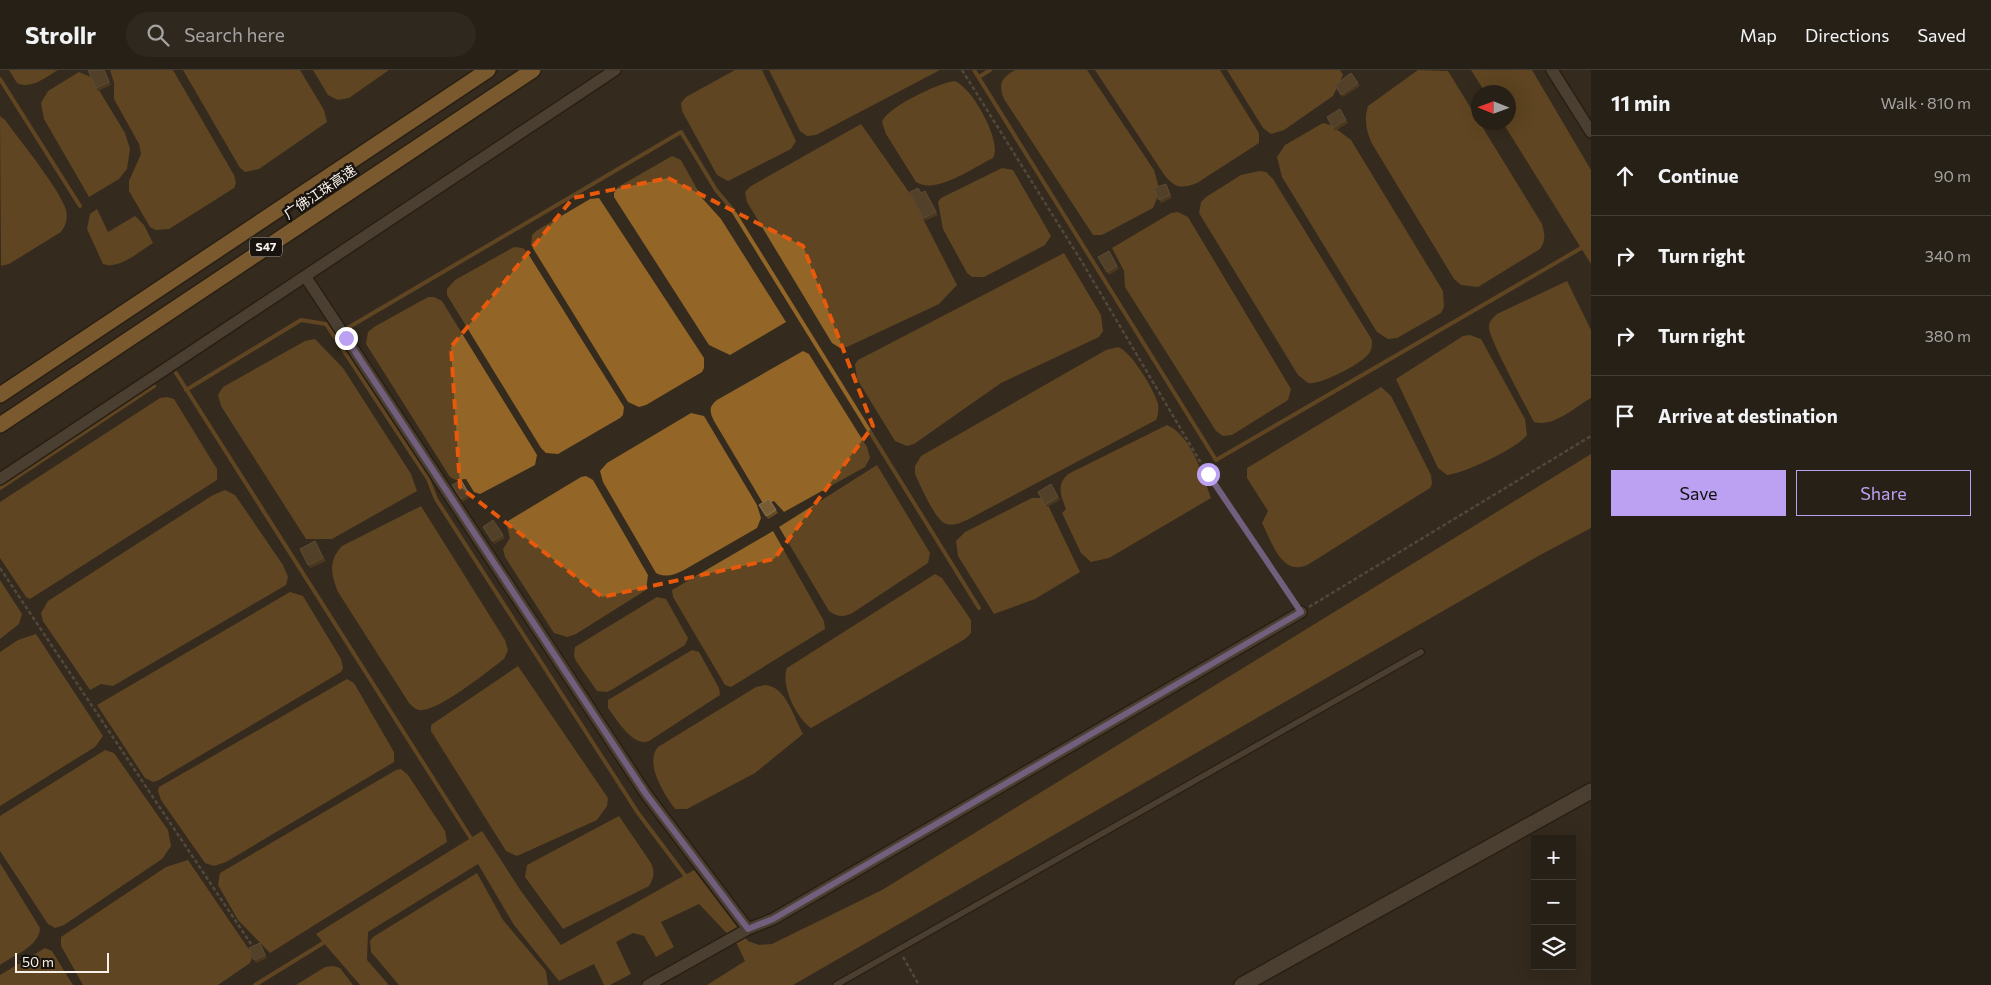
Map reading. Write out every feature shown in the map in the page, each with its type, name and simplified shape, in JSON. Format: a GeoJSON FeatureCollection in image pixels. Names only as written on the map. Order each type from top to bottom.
{"type":"FeatureCollection","features":[{"type":"Feature","properties":{"kind":"highway","name":"广佛江珠高速"},"geometry":{"type":"LineString","coordinates":[[0,396],[488,70]]}},
{"type":"Feature","properties":{"kind":"highway","name":"广佛江珠高速"},"geometry":{"type":"LineString","coordinates":[[0,425],[533,70]]}},
{"type":"Feature","properties":{"kind":"street"},"geometry":{"type":"LineString","coordinates":[[0,479],[615,70]]}},
{"type":"Feature","properties":{"kind":"street"},"geometry":{"type":"LineString","coordinates":[[1552,70],[1591,132]]}},
{"type":"Feature","properties":{"kind":"street"},"geometry":{"type":"LineString","coordinates":[[305,276],[646,794],[748,929]]}},
{"type":"Feature","properties":{"kind":"street"},"geometry":{"type":"LineString","coordinates":[[648,985],[748,929],[773,919],[1301,612]]}},
{"type":"Feature","properties":{"kind":"street"},"geometry":{"type":"LineString","coordinates":[[1242,985],[1591,790]]}},
{"type":"Feature","properties":{"kind":"lane"},"geometry":{"type":"LineString","coordinates":[[836,985],[1421,652]]}},
{"type":"Feature","properties":{"kind":"path"},"geometry":{"type":"LineString","coordinates":[[962,70],[1082,262],[1208,474],[1301,612],[1591,436]]}},
{"type":"Feature","properties":{"kind":"path"},"geometry":{"type":"LineString","coordinates":[[0,568],[251,944]]}},
{"type":"Feature","properties":{"kind":"path"},"geometry":{"type":"LineString","coordinates":[[899,949],[919,985]]}},
{"type":"Feature","properties":{"kind":"highlighted area"},"geometry":{"type":"Polygon","coordinates":[[[668,178],[803,246],[873,426],[774,559],[602,597],[460,487],[451,347],[573,198],[668,178]]]}},
{"type":"Feature","properties":{"kind":"shaded area"},"geometry":{"type":"Polygon","coordinates":[[[9,70],[58,70],[38,82],[22,85],[17,83],[9,70]]]}},
{"type":"Feature","properties":{"kind":"shaded area"},"geometry":{"type":"Polygon","coordinates":[[[110,70],[173,70],[234,175],[236,183],[234,188],[169,229],[156,230],[150,227],[129,191],[129,181],[141,154],[139,144],[114,99],[114,83],[110,70]]]}},
{"type":"Feature","properties":{"kind":"shaded area"},"geometry":{"type":"Polygon","coordinates":[[[183,70],[300,70],[324,110],[327,122],[259,169],[245,172],[240,168],[183,70]]]}},
{"type":"Feature","properties":{"kind":"shaded area"},"geometry":{"type":"Polygon","coordinates":[[[313,70],[389,70],[349,98],[338,100],[328,95],[313,70]]]}},
{"type":"Feature","properties":{"kind":"shaded area"},"geometry":{"type":"Polygon","coordinates":[[[735,70],[762,70],[796,141],[791,149],[728,181],[717,175],[682,111],[681,103],[686,97],[735,70]]]}},
{"type":"Feature","properties":{"kind":"shaded area"},"geometry":{"type":"Polygon","coordinates":[[[769,70],[940,70],[816,135],[807,136],[800,131],[769,70]]]}},
{"type":"Feature","properties":{"kind":"shaded area"},"geometry":{"type":"Polygon","coordinates":[[[1015,70],[1087,70],[1154,170],[1160,191],[1153,208],[1102,235],[1093,235],[1004,99],[1001,89],[1002,82],[1015,70]]]}},
{"type":"Feature","properties":{"kind":"shaded area"},"geometry":{"type":"Polygon","coordinates":[[[1095,70],[1220,70],[1259,133],[1259,143],[1197,183],[1183,187],[1176,185],[1165,176],[1095,70]]]}},
{"type":"Feature","properties":{"kind":"shaded area"},"geometry":{"type":"Polygon","coordinates":[[[1227,70],[1340,70],[1343,75],[1333,96],[1284,130],[1271,134],[1263,128],[1227,70]]]}},
{"type":"Feature","properties":{"kind":"shaded area"},"geometry":{"type":"Polygon","coordinates":[[[1418,70],[1448,71],[1471,108],[1471,130],[1484,130],[1542,224],[1544,237],[1540,249],[1478,287],[1461,285],[1454,279],[1371,142],[1366,124],[1368,106],[1418,70]]]}},
{"type":"Feature","properties":{"kind":"shaded area"},"geometry":{"type":"Polygon","coordinates":[[[1471,70],[1532,70],[1591,170],[1591,264],[1507,130],[1516,130],[1516,85],[1481,85],[1471,70]]]}},
{"type":"Feature","properties":{"kind":"shaded area"},"geometry":{"type":"Polygon","coordinates":[[[79,72],[91,77],[125,133],[130,149],[127,169],[119,179],[89,197],[44,119],[41,103],[48,91],[79,72]]]}},
{"type":"Feature","properties":{"kind":"shaded area"},"geometry":{"type":"Polygon","coordinates":[[[954,81],[969,92],[984,115],[994,140],[995,150],[993,158],[955,178],[934,185],[924,185],[916,182],[886,134],[882,122],[886,116],[903,103],[926,91],[954,81]]]}},
{"type":"Feature","properties":{"kind":"shaded area"},"geometry":{"type":"Polygon","coordinates":[[[0,116],[5,120],[48,178],[63,201],[67,216],[61,232],[9,264],[1,266],[0,116]]]}},
{"type":"Feature","properties":{"kind":"shaded area"},"geometry":{"type":"Polygon","coordinates":[[[1323,123],[1331,125],[1351,140],[1443,291],[1444,307],[1441,313],[1397,338],[1388,339],[1377,332],[1282,177],[1277,157],[1285,145],[1323,123]]]}},
{"type":"Feature","properties":{"kind":"shaded area"},"geometry":{"type":"Polygon","coordinates":[[[861,124],[911,195],[957,285],[939,304],[847,347],[840,348],[832,343],[747,202],[745,192],[751,186],[861,124]]]}},
{"type":"Feature","properties":{"kind":"shaded area"},"geometry":{"type":"Polygon","coordinates":[[[672,156],[681,160],[702,198],[721,219],[786,322],[730,355],[709,345],[614,197],[618,187],[672,156]]]}},
{"type":"Feature","properties":{"kind":"shaded area"},"geometry":{"type":"Polygon","coordinates":[[[1002,168],[1013,170],[1051,236],[1045,245],[984,277],[972,277],[967,273],[943,229],[938,202],[941,198],[1002,168]]]}},
{"type":"Feature","properties":{"kind":"shaded area"},"geometry":{"type":"Polygon","coordinates":[[[1259,171],[1266,172],[1273,179],[1372,340],[1371,350],[1360,362],[1322,381],[1308,383],[1298,375],[1199,213],[1201,202],[1206,197],[1241,175],[1259,171]]]}},
{"type":"Feature","properties":{"kind":"shaded area"},"geometry":{"type":"Polygon","coordinates":[[[599,198],[704,358],[702,372],[646,405],[639,407],[628,402],[531,245],[532,235],[536,231],[590,199],[599,198]]]}},
{"type":"Feature","properties":{"kind":"shaded area"},"geometry":{"type":"Polygon","coordinates":[[[97,209],[108,232],[135,216],[144,225],[153,243],[122,262],[109,265],[103,264],[87,229],[90,214],[97,209]]]}},
{"type":"Feature","properties":{"kind":"shaded area"},"geometry":{"type":"Polygon","coordinates":[[[1178,212],[1188,217],[1291,389],[1288,400],[1232,435],[1223,436],[1216,431],[1125,287],[1124,271],[1112,248],[1171,213],[1178,212]]]}},
{"type":"Feature","properties":{"kind":"shaded area"},"geometry":{"type":"Polygon","coordinates":[[[514,247],[523,248],[527,252],[624,407],[623,415],[620,418],[558,454],[546,453],[541,448],[447,295],[447,289],[455,280],[514,247]]]}},
{"type":"Feature","properties":{"kind":"shaded area"},"geometry":{"type":"Polygon","coordinates":[[[1064,253],[1101,315],[1103,331],[1099,337],[1001,383],[914,444],[907,446],[895,441],[857,379],[855,364],[858,360],[1064,253]]]}},
{"type":"Feature","properties":{"kind":"shaded area"},"geometry":{"type":"Polygon","coordinates":[[[1567,281],[1591,330],[1591,398],[1549,422],[1534,422],[1495,344],[1489,325],[1497,314],[1567,281]]]}},
{"type":"Feature","properties":{"kind":"shaded area"},"geometry":{"type":"Polygon","coordinates":[[[428,297],[434,297],[442,301],[537,455],[535,465],[480,494],[474,492],[466,479],[456,480],[450,477],[366,344],[368,332],[374,327],[428,297]]]}},
{"type":"Feature","properties":{"kind":"shaded area"},"geometry":{"type":"Polygon","coordinates":[[[1470,335],[1481,339],[1525,419],[1527,435],[1513,447],[1490,459],[1455,474],[1447,475],[1438,468],[1396,379],[1463,336],[1470,335]]]}},
{"type":"Feature","properties":{"kind":"shaded area"},"geometry":{"type":"Polygon","coordinates":[[[315,339],[343,368],[411,474],[417,491],[332,539],[306,539],[221,406],[218,395],[223,387],[305,341],[315,339]]]}},
{"type":"Feature","properties":{"kind":"shaded area"},"geometry":{"type":"Polygon","coordinates":[[[1118,347],[1136,363],[1152,390],[1158,406],[1156,420],[967,520],[950,525],[940,520],[915,474],[915,466],[921,456],[1106,350],[1118,347]]]}},
{"type":"Feature","properties":{"kind":"shaded area"},"geometry":{"type":"Polygon","coordinates":[[[803,351],[809,354],[867,447],[870,458],[865,467],[784,512],[774,501],[764,505],[714,421],[711,410],[712,405],[717,400],[803,351]]]}},
{"type":"Feature","properties":{"kind":"shaded area"},"geometry":{"type":"Polygon","coordinates":[[[1381,387],[1391,396],[1431,475],[1432,484],[1430,488],[1309,564],[1300,567],[1292,566],[1279,556],[1262,523],[1268,511],[1247,478],[1247,468],[1381,387]]]}},
{"type":"Feature","properties":{"kind":"shaded area"},"geometry":{"type":"Polygon","coordinates":[[[160,398],[174,399],[217,469],[217,480],[30,599],[26,597],[0,558],[0,502],[160,398]]]}},
{"type":"Feature","properties":{"kind":"shaded area"},"geometry":{"type":"Polygon","coordinates":[[[691,413],[704,416],[757,505],[761,518],[757,528],[684,570],[667,576],[656,573],[603,482],[600,471],[607,463],[691,413]]]}},
{"type":"Feature","properties":{"kind":"shaded area"},"geometry":{"type":"Polygon","coordinates":[[[1167,425],[1183,437],[1189,446],[1200,467],[1211,498],[1109,558],[1091,562],[1081,553],[1062,513],[1066,509],[1061,495],[1061,486],[1064,478],[1068,474],[1167,425]]]}},
{"type":"Feature","properties":{"kind":"shaded area"},"geometry":{"type":"Polygon","coordinates":[[[1591,454],[1591,528],[1542,554],[793,985],[707,985],[745,961],[737,944],[699,904],[661,922],[674,947],[656,957],[644,936],[633,933],[616,942],[631,974],[610,985],[604,985],[594,964],[559,981],[514,925],[478,864],[368,932],[367,960],[389,985],[360,985],[316,934],[482,831],[521,891],[561,945],[694,870],[748,941],[759,945],[772,944],[882,890],[1591,454]]]}},
{"type":"Feature","properties":{"kind":"shaded area"},"geometry":{"type":"Polygon","coordinates":[[[877,465],[930,553],[928,563],[854,612],[845,616],[838,616],[829,611],[779,527],[877,465]]]}},
{"type":"Feature","properties":{"kind":"shaded area"},"geometry":{"type":"Polygon","coordinates":[[[586,476],[593,480],[648,575],[646,590],[576,634],[567,637],[554,633],[505,557],[503,549],[510,538],[507,527],[508,521],[581,477],[586,476]]]}},
{"type":"Feature","properties":{"kind":"shaded area"},"geometry":{"type":"Polygon","coordinates":[[[225,490],[235,495],[283,565],[288,577],[286,585],[113,686],[101,684],[90,690],[43,621],[41,613],[48,601],[213,495],[225,490]]]}},
{"type":"Feature","properties":{"kind":"shaded area"},"geometry":{"type":"Polygon","coordinates":[[[1032,498],[1041,498],[1047,503],[1080,572],[1035,599],[994,614],[958,556],[956,541],[965,532],[1032,498]]]}},
{"type":"Feature","properties":{"kind":"shaded area"},"geometry":{"type":"Polygon","coordinates":[[[421,506],[505,640],[508,650],[504,659],[464,689],[440,704],[420,710],[409,703],[338,592],[332,568],[334,557],[342,546],[421,506]]]}},
{"type":"Feature","properties":{"kind":"shaded area"},"geometry":{"type":"Polygon","coordinates":[[[773,531],[824,621],[825,629],[731,687],[725,685],[673,597],[672,590],[773,531]]]}},
{"type":"Feature","properties":{"kind":"shaded area"},"geometry":{"type":"Polygon","coordinates":[[[935,574],[942,578],[971,620],[971,633],[965,639],[811,728],[806,724],[795,710],[791,701],[785,675],[787,668],[935,574]]]}},
{"type":"Feature","properties":{"kind":"shaded area"},"geometry":{"type":"Polygon","coordinates":[[[0,580],[22,614],[19,624],[0,639],[0,580]]]}},
{"type":"Feature","properties":{"kind":"shaded area"},"geometry":{"type":"Polygon","coordinates":[[[290,592],[303,596],[341,659],[343,668],[341,672],[159,780],[153,782],[145,778],[97,705],[290,592]]]}},
{"type":"Feature","properties":{"kind":"shaded area"},"geometry":{"type":"Polygon","coordinates":[[[657,597],[666,599],[688,638],[685,645],[613,689],[607,692],[597,691],[576,661],[574,656],[575,647],[657,597]]]}},
{"type":"Feature","properties":{"kind":"shaded area"},"geometry":{"type":"Polygon","coordinates":[[[36,634],[103,736],[95,747],[0,806],[0,652],[18,640],[36,634]]]}},
{"type":"Feature","properties":{"kind":"shaded area"},"geometry":{"type":"Polygon","coordinates":[[[692,650],[699,652],[719,688],[720,695],[649,741],[643,742],[632,737],[608,708],[608,700],[692,650]]]}},
{"type":"Feature","properties":{"kind":"shaded area"},"geometry":{"type":"Polygon","coordinates":[[[518,666],[608,798],[607,806],[597,820],[517,856],[506,851],[431,731],[431,725],[518,666]]]}},
{"type":"Feature","properties":{"kind":"shaded area"},"geometry":{"type":"Polygon","coordinates":[[[347,679],[354,683],[394,752],[394,762],[226,862],[214,866],[205,863],[161,800],[158,791],[159,787],[347,679]]]}},
{"type":"Feature","properties":{"kind":"shaded area"},"geometry":{"type":"Polygon","coordinates":[[[765,685],[779,691],[784,697],[803,734],[755,773],[687,809],[675,809],[661,787],[654,770],[654,754],[658,747],[756,687],[765,685]]]}},
{"type":"Feature","properties":{"kind":"shaded area"},"geometry":{"type":"Polygon","coordinates":[[[105,750],[114,753],[168,830],[171,846],[162,859],[64,925],[55,928],[48,924],[0,851],[0,816],[105,750]]]}},
{"type":"Feature","properties":{"kind":"shaded area"},"geometry":{"type":"Polygon","coordinates":[[[401,769],[408,775],[445,831],[447,842],[270,953],[238,920],[218,885],[220,873],[396,770],[401,769]]]}},
{"type":"Feature","properties":{"kind":"shaded area"},"geometry":{"type":"Polygon","coordinates":[[[619,816],[651,863],[653,878],[651,883],[649,886],[563,929],[525,877],[527,865],[619,816]]]}},
{"type":"Feature","properties":{"kind":"shaded area"},"geometry":{"type":"Polygon","coordinates":[[[188,860],[250,951],[252,958],[250,963],[218,985],[83,985],[61,946],[61,937],[166,867],[188,860]]]}},
{"type":"Feature","properties":{"kind":"shaded area"},"geometry":{"type":"Polygon","coordinates":[[[0,863],[40,928],[36,940],[31,945],[0,965],[0,863]]]}},
{"type":"Feature","properties":{"kind":"shaded area"},"geometry":{"type":"Polygon","coordinates":[[[477,873],[503,920],[546,971],[548,985],[399,985],[371,952],[370,941],[373,937],[477,873]]]}},
{"type":"Feature","properties":{"kind":"shaded area"},"geometry":{"type":"Polygon","coordinates":[[[45,948],[52,951],[73,985],[0,985],[0,975],[45,948]]]}},
{"type":"Feature","properties":{"kind":"shaded area"},"geometry":{"type":"Polygon","coordinates":[[[333,966],[340,968],[353,985],[296,985],[325,967],[333,966]]]}},
{"type":"Feature","properties":{"kind":"building"},"geometry":{"type":"Polygon","coordinates":[[[88,70],[104,70],[109,82],[96,88],[88,70]]]}},
{"type":"Feature","properties":{"kind":"building"},"geometry":{"type":"Polygon","coordinates":[[[1351,73],[1358,83],[1341,95],[1335,85],[1351,73]]]}},
{"type":"Feature","properties":{"kind":"building"},"geometry":{"type":"Polygon","coordinates":[[[1340,109],[1346,120],[1333,128],[1327,117],[1340,109]]]}},
{"type":"Feature","properties":{"kind":"building"},"geometry":{"type":"Polygon","coordinates":[[[1166,184],[1170,195],[1159,200],[1154,188],[1166,184]]]}},
{"type":"Feature","properties":{"kind":"building"},"geometry":{"type":"Polygon","coordinates":[[[918,188],[921,193],[925,191],[936,212],[923,218],[910,192],[918,188]]]}},
{"type":"Feature","properties":{"kind":"building"},"geometry":{"type":"Polygon","coordinates":[[[1109,251],[1117,266],[1107,272],[1098,257],[1109,251]]]}},
{"type":"Feature","properties":{"kind":"building"},"geometry":{"type":"Polygon","coordinates":[[[461,480],[469,494],[461,499],[452,485],[461,480]]]}},
{"type":"Feature","properties":{"kind":"building"},"geometry":{"type":"Polygon","coordinates":[[[1051,484],[1058,497],[1045,505],[1038,492],[1051,484]]]}},
{"type":"Feature","properties":{"kind":"building"},"geometry":{"type":"Polygon","coordinates":[[[769,499],[776,510],[766,516],[759,505],[769,499]]]}},
{"type":"Feature","properties":{"kind":"building"},"geometry":{"type":"Polygon","coordinates":[[[493,520],[503,535],[492,541],[483,527],[493,520]]]}},
{"type":"Feature","properties":{"kind":"building"},"geometry":{"type":"Polygon","coordinates":[[[315,541],[323,558],[308,565],[300,549],[315,541]]]}},
{"type":"Feature","properties":{"kind":"building"},"geometry":{"type":"Polygon","coordinates":[[[260,943],[265,955],[254,960],[249,948],[260,943]]]}},
{"type":"Feature","properties":{"kind":"waterway"},"geometry":{"type":"LineString","coordinates":[[974,70],[1216,460],[1583,247]]}},
{"type":"Feature","properties":{"kind":"waterway"},"geometry":{"type":"LineString","coordinates":[[979,77],[990,70]]}},
{"type":"Feature","properties":{"kind":"waterway"},"geometry":{"type":"LineString","coordinates":[[0,79],[80,206]]}},
{"type":"Feature","properties":{"kind":"waterway"},"geometry":{"type":"LineString","coordinates":[[334,336],[681,132],[716,190],[732,209],[979,608]]}},
{"type":"Feature","properties":{"kind":"waterway"},"geometry":{"type":"LineString","coordinates":[[186,390],[301,320],[326,324],[428,479],[436,499],[638,813],[687,878]]}},
{"type":"Feature","properties":{"kind":"waterway"},"geometry":{"type":"LineString","coordinates":[[176,373],[472,840]]}},
{"type":"Feature","properties":{"kind":"waterway"},"geometry":{"type":"LineString","coordinates":[[0,488],[154,386]]}},
{"type":"Feature","properties":{"kind":"waterway"},"geometry":{"type":"LineString","coordinates":[[255,985],[328,940]]}},
{"type":"Feature","properties":{"kind":"route"},"geometry":{"type":"LineString","coordinates":[[346,338],[646,794],[748,929],[773,919],[1301,612],[1208,474]]}}]}
